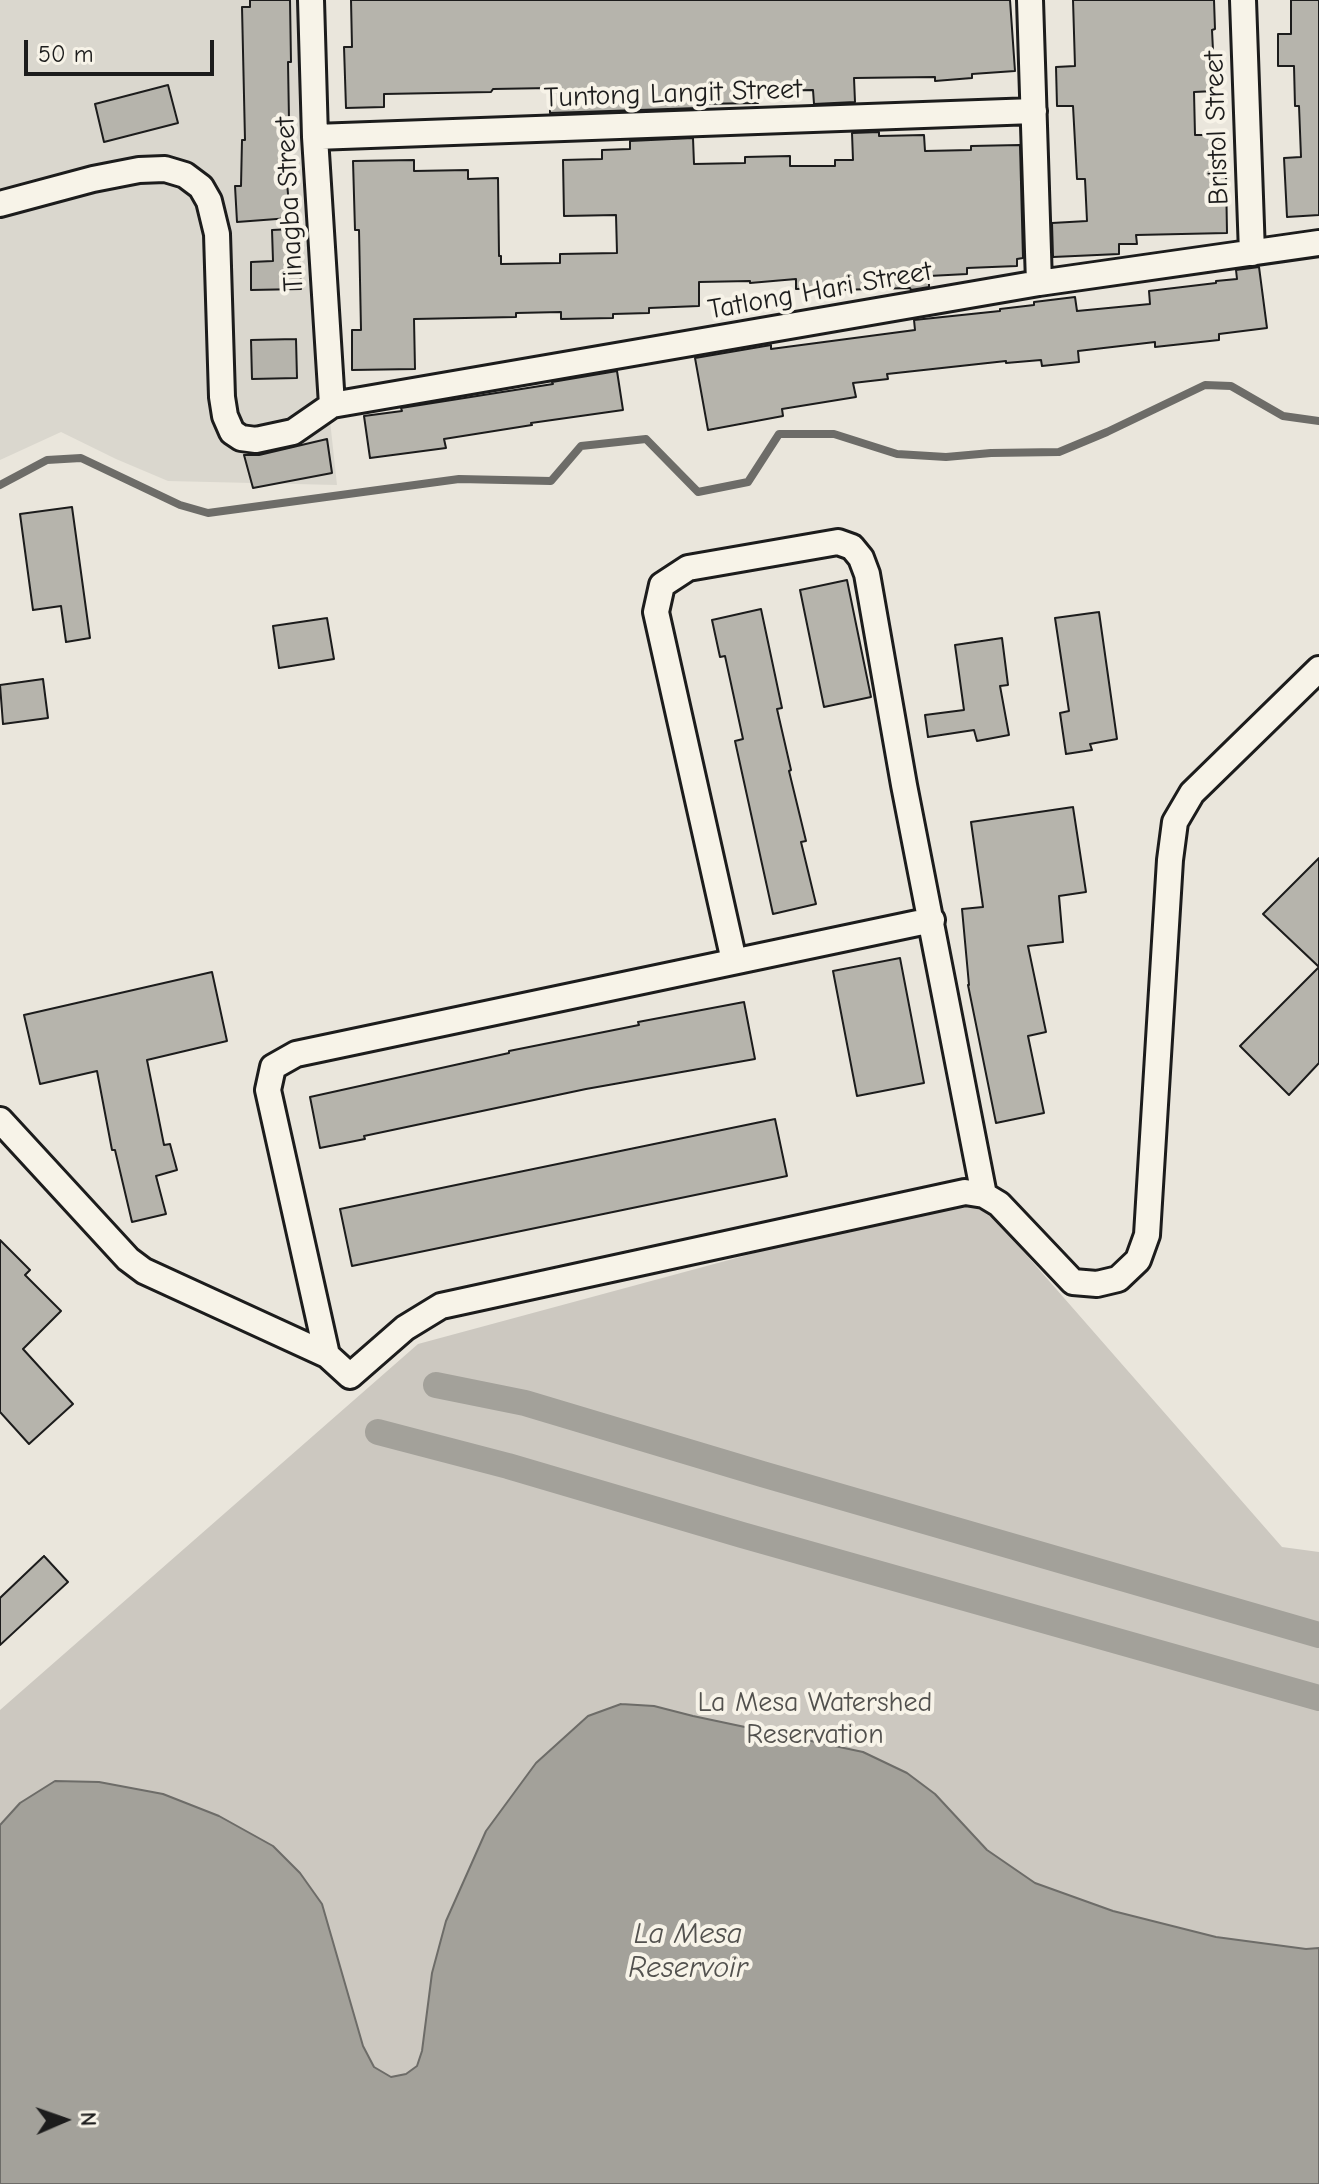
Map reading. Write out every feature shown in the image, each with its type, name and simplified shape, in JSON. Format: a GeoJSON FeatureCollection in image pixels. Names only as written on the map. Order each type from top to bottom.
{"type":"FeatureCollection","features":[{"type":"Feature","properties":{"kind":"street","name":"Tinagba Street"},"geometry":{"type":"LineString","coordinates":[[311,0],[315,137],[332,405]]}},
{"type":"Feature","properties":{"kind":"street"},"geometry":{"type":"LineString","coordinates":[[1030,0],[1039,283]]}},
{"type":"Feature","properties":{"kind":"street","name":"Bristol Street"},"geometry":{"type":"LineString","coordinates":[[1243,0],[1252,253]]}},
{"type":"Feature","properties":{"kind":"street","name":"Tuntong Langit Street"},"geometry":{"type":"LineString","coordinates":[[315,137],[1034,111]]}},
{"type":"Feature","properties":{"kind":"street"},"geometry":{"type":"LineString","coordinates":[[0,204],[139,170],[165,169],[185,175],[201,187],[209,201],[217,234],[222,397],[232,432],[241,438],[256,440],[293,432],[332,405]]}},
{"type":"Feature","properties":{"kind":"street","name":"Tatlong Hari Street"},"geometry":{"type":"LineString","coordinates":[[332,405],[1039,283],[1319,243]]}},
{"type":"Feature","properties":{"kind":"street"},"geometry":{"type":"LineString","coordinates":[[734,961],[656,612],[662,585],[688,568],[838,542],[852,547],[861,558],[867,574],[904,785],[984,1195]]}},
{"type":"Feature","properties":{"kind":"street"},"geometry":{"type":"LineString","coordinates":[[0,1120],[128,1259],[144,1271],[327,1355],[350,1376],[405,1328],[441,1306],[965,1192],[984,1195],[999,1204],[1073,1282],[1097,1284],[1118,1279],[1138,1260],[1147,1235],[1170,860],[1175,822],[1192,793],[1319,669]]}},
{"type":"Feature","properties":{"kind":"street"},"geometry":{"type":"LineString","coordinates":[[327,1355],[268,1090],[273,1067],[296,1054],[932,920]]}},
{"type":"Feature","properties":{"kind":"shaded area"},"geometry":{"type":"Polygon","coordinates":[[[0,0],[299,0],[307,209],[337,485],[168,481],[61,432],[0,460],[0,0]]]}},
{"type":"Feature","properties":{"kind":"green space","name":"La Mesa Watershed Reservation"},"geometry":{"type":"Polygon","coordinates":[[[973,1194],[1282,1547],[1319,1552],[1319,2184],[0,2184],[0,1710],[418,1344],[973,1194]]]}},
{"type":"Feature","properties":{"kind":"water","name":"La Mesa Reservoir"},"geometry":{"type":"Polygon","coordinates":[[[621,1704],[654,1706],[863,1752],[907,1773],[935,1794],[987,1850],[1035,1883],[1113,1911],[1216,1937],[1319,1948],[1319,2184],[0,2184],[0,1825],[20,1803],[55,1781],[99,1782],[163,1794],[219,1816],[273,1846],[300,1873],[322,1904],[363,2046],[374,2067],[391,2077],[406,2074],[417,2066],[422,2051],[432,1973],[446,1921],[486,1831],[536,1763],[588,1716],[621,1704]]]}},
{"type":"Feature","properties":{"kind":"building"},"geometry":{"type":"Polygon","coordinates":[[[250,0],[290,0],[289,120],[284,120],[283,183],[287,182],[290,218],[237,222],[235,186],[241,186],[242,140],[245,140],[242,7],[250,7],[250,0]]]}},
{"type":"Feature","properties":{"kind":"building"},"geometry":{"type":"Polygon","coordinates":[[[351,0],[1010,0],[1015,71],[935,81],[935,77],[854,78],[855,102],[814,104],[813,90],[758,91],[758,103],[550,113],[550,88],[384,94],[384,107],[346,108],[344,47],[352,47],[351,0]]]}},
{"type":"Feature","properties":{"kind":"building"},"geometry":{"type":"Polygon","coordinates":[[[1073,0],[1214,0],[1215,91],[1194,92],[1195,135],[1219,135],[1220,173],[1226,173],[1227,233],[1136,235],[1137,244],[1119,244],[1119,254],[1053,257],[1052,223],[1087,221],[1085,179],[1077,179],[1073,106],[1057,106],[1056,67],[1075,66],[1073,0]]]}},
{"type":"Feature","properties":{"kind":"building"},"geometry":{"type":"Polygon","coordinates":[[[1291,0],[1319,0],[1319,215],[1287,217],[1284,158],[1301,157],[1294,66],[1278,66],[1278,34],[1291,34],[1291,0]]]}},
{"type":"Feature","properties":{"kind":"building"},"geometry":{"type":"Polygon","coordinates":[[[168,85],[178,123],[104,142],[95,104],[168,85]]]}},
{"type":"Feature","properties":{"kind":"building"},"geometry":{"type":"Polygon","coordinates":[[[879,132],[879,136],[924,135],[925,151],[1020,145],[1023,258],[1017,259],[1017,266],[967,268],[967,274],[929,276],[929,287],[911,290],[796,289],[796,279],[750,283],[699,282],[699,306],[649,308],[649,313],[613,314],[613,318],[561,319],[561,312],[516,313],[516,317],[414,319],[415,369],[352,370],[352,330],[361,330],[359,230],[355,230],[353,161],[414,160],[414,171],[468,170],[468,179],[498,178],[501,264],[560,263],[560,254],[617,253],[616,215],[564,216],[563,160],[602,159],[602,150],[630,149],[630,141],[693,138],[694,164],[745,163],[745,157],[790,156],[790,166],[835,166],[835,160],[853,160],[852,133],[879,132]]]}},
{"type":"Feature","properties":{"kind":"building"},"geometry":{"type":"Polygon","coordinates":[[[293,229],[294,261],[300,261],[301,289],[251,290],[251,262],[273,261],[272,230],[293,229]]]}},
{"type":"Feature","properties":{"kind":"building"},"geometry":{"type":"Polygon","coordinates":[[[1259,267],[1267,328],[1219,334],[1219,340],[1155,347],[1155,342],[1078,351],[1079,362],[1042,366],[1041,360],[1006,361],[887,374],[888,379],[853,383],[856,397],[782,409],[783,416],[708,430],[695,358],[771,345],[771,349],[915,330],[914,320],[1000,311],[1034,305],[1034,302],[1075,297],[1077,311],[1150,304],[1149,291],[1237,279],[1236,270],[1259,267]]]}},
{"type":"Feature","properties":{"kind":"building"},"geometry":{"type":"Polygon","coordinates":[[[296,339],[297,378],[252,379],[251,340],[296,339]]]}},
{"type":"Feature","properties":{"kind":"building"},"geometry":{"type":"Polygon","coordinates":[[[617,371],[623,410],[444,439],[446,448],[370,458],[364,416],[617,371]]]}},
{"type":"Feature","properties":{"kind":"building"},"geometry":{"type":"Polygon","coordinates":[[[327,439],[332,473],[253,488],[244,455],[259,455],[327,439]]]}},
{"type":"Feature","properties":{"kind":"building"},"geometry":{"type":"Polygon","coordinates":[[[72,507],[90,638],[66,642],[61,606],[33,610],[20,514],[72,507]]]}},
{"type":"Feature","properties":{"kind":"building"},"geometry":{"type":"Polygon","coordinates":[[[847,580],[871,697],[824,707],[800,590],[847,580]]]}},
{"type":"Feature","properties":{"kind":"building"},"geometry":{"type":"Polygon","coordinates":[[[761,609],[782,708],[777,709],[789,771],[806,841],[801,842],[816,904],[773,914],[735,741],[743,739],[725,656],[720,657],[712,620],[761,609]]]}},
{"type":"Feature","properties":{"kind":"building"},"geometry":{"type":"Polygon","coordinates":[[[1099,612],[1117,739],[1090,744],[1092,750],[1066,754],[1060,713],[1069,711],[1055,618],[1099,612]]]}},
{"type":"Feature","properties":{"kind":"building"},"geometry":{"type":"Polygon","coordinates":[[[327,618],[334,659],[279,668],[273,626],[327,618]]]}},
{"type":"Feature","properties":{"kind":"building"},"geometry":{"type":"Polygon","coordinates":[[[1002,638],[1008,685],[1000,686],[1009,735],[977,741],[974,730],[928,737],[925,715],[964,710],[955,645],[1002,638]]]}},
{"type":"Feature","properties":{"kind":"building"},"geometry":{"type":"Polygon","coordinates":[[[43,679],[48,718],[3,724],[0,685],[43,679]]]}},
{"type":"Feature","properties":{"kind":"building"},"geometry":{"type":"Polygon","coordinates":[[[1073,807],[1086,892],[1059,896],[1063,942],[1028,946],[1046,1032],[1028,1036],[1044,1113],[996,1123],[968,985],[962,909],[983,907],[971,822],[1073,807]]]}},
{"type":"Feature","properties":{"kind":"building"},"geometry":{"type":"Polygon","coordinates":[[[1319,858],[1319,967],[1263,914],[1319,858]]]}},
{"type":"Feature","properties":{"kind":"building"},"geometry":{"type":"Polygon","coordinates":[[[900,958],[924,1083],[857,1096],[833,971],[900,958]]]}},
{"type":"Feature","properties":{"kind":"building"},"geometry":{"type":"Polygon","coordinates":[[[1319,967],[1319,1063],[1289,1095],[1240,1046],[1319,967]]]}},
{"type":"Feature","properties":{"kind":"building"},"geometry":{"type":"Polygon","coordinates":[[[212,972],[227,1041],[147,1060],[164,1145],[170,1144],[177,1170],[156,1176],[166,1214],[132,1222],[115,1150],[112,1150],[97,1071],[40,1084],[24,1015],[212,972]]]}},
{"type":"Feature","properties":{"kind":"building"},"geometry":{"type":"Polygon","coordinates":[[[744,1002],[755,1059],[586,1089],[320,1148],[310,1097],[639,1025],[638,1022],[744,1002]]]}},
{"type":"Feature","properties":{"kind":"building"},"geometry":{"type":"Polygon","coordinates":[[[775,1119],[787,1176],[352,1266],[340,1209],[775,1119]]]}},
{"type":"Feature","properties":{"kind":"building"},"geometry":{"type":"Polygon","coordinates":[[[0,1240],[30,1270],[25,1275],[61,1311],[23,1349],[73,1404],[29,1444],[0,1412],[0,1240]]]}},
{"type":"Feature","properties":{"kind":"building"},"geometry":{"type":"Polygon","coordinates":[[[44,1556],[68,1582],[0,1645],[0,1598],[44,1556]]]}},
{"type":"Feature","properties":{"kind":"waterway"},"geometry":{"type":"LineString","coordinates":[[0,485],[47,460],[81,458],[180,505],[208,513],[459,479],[551,481],[581,446],[646,439],[698,492],[748,482],[779,434],[834,434],[897,454],[946,457],[1059,452],[1205,385],[1231,386],[1283,416],[1319,421]]}},
{"type":"Feature","properties":{"kind":"waterway"},"geometry":{"type":"LineString","coordinates":[[436,1385],[525,1403],[1319,1635]]}},
{"type":"Feature","properties":{"kind":"waterway"},"geometry":{"type":"LineString","coordinates":[[378,1432],[508,1466],[1319,1698]]}}]}
